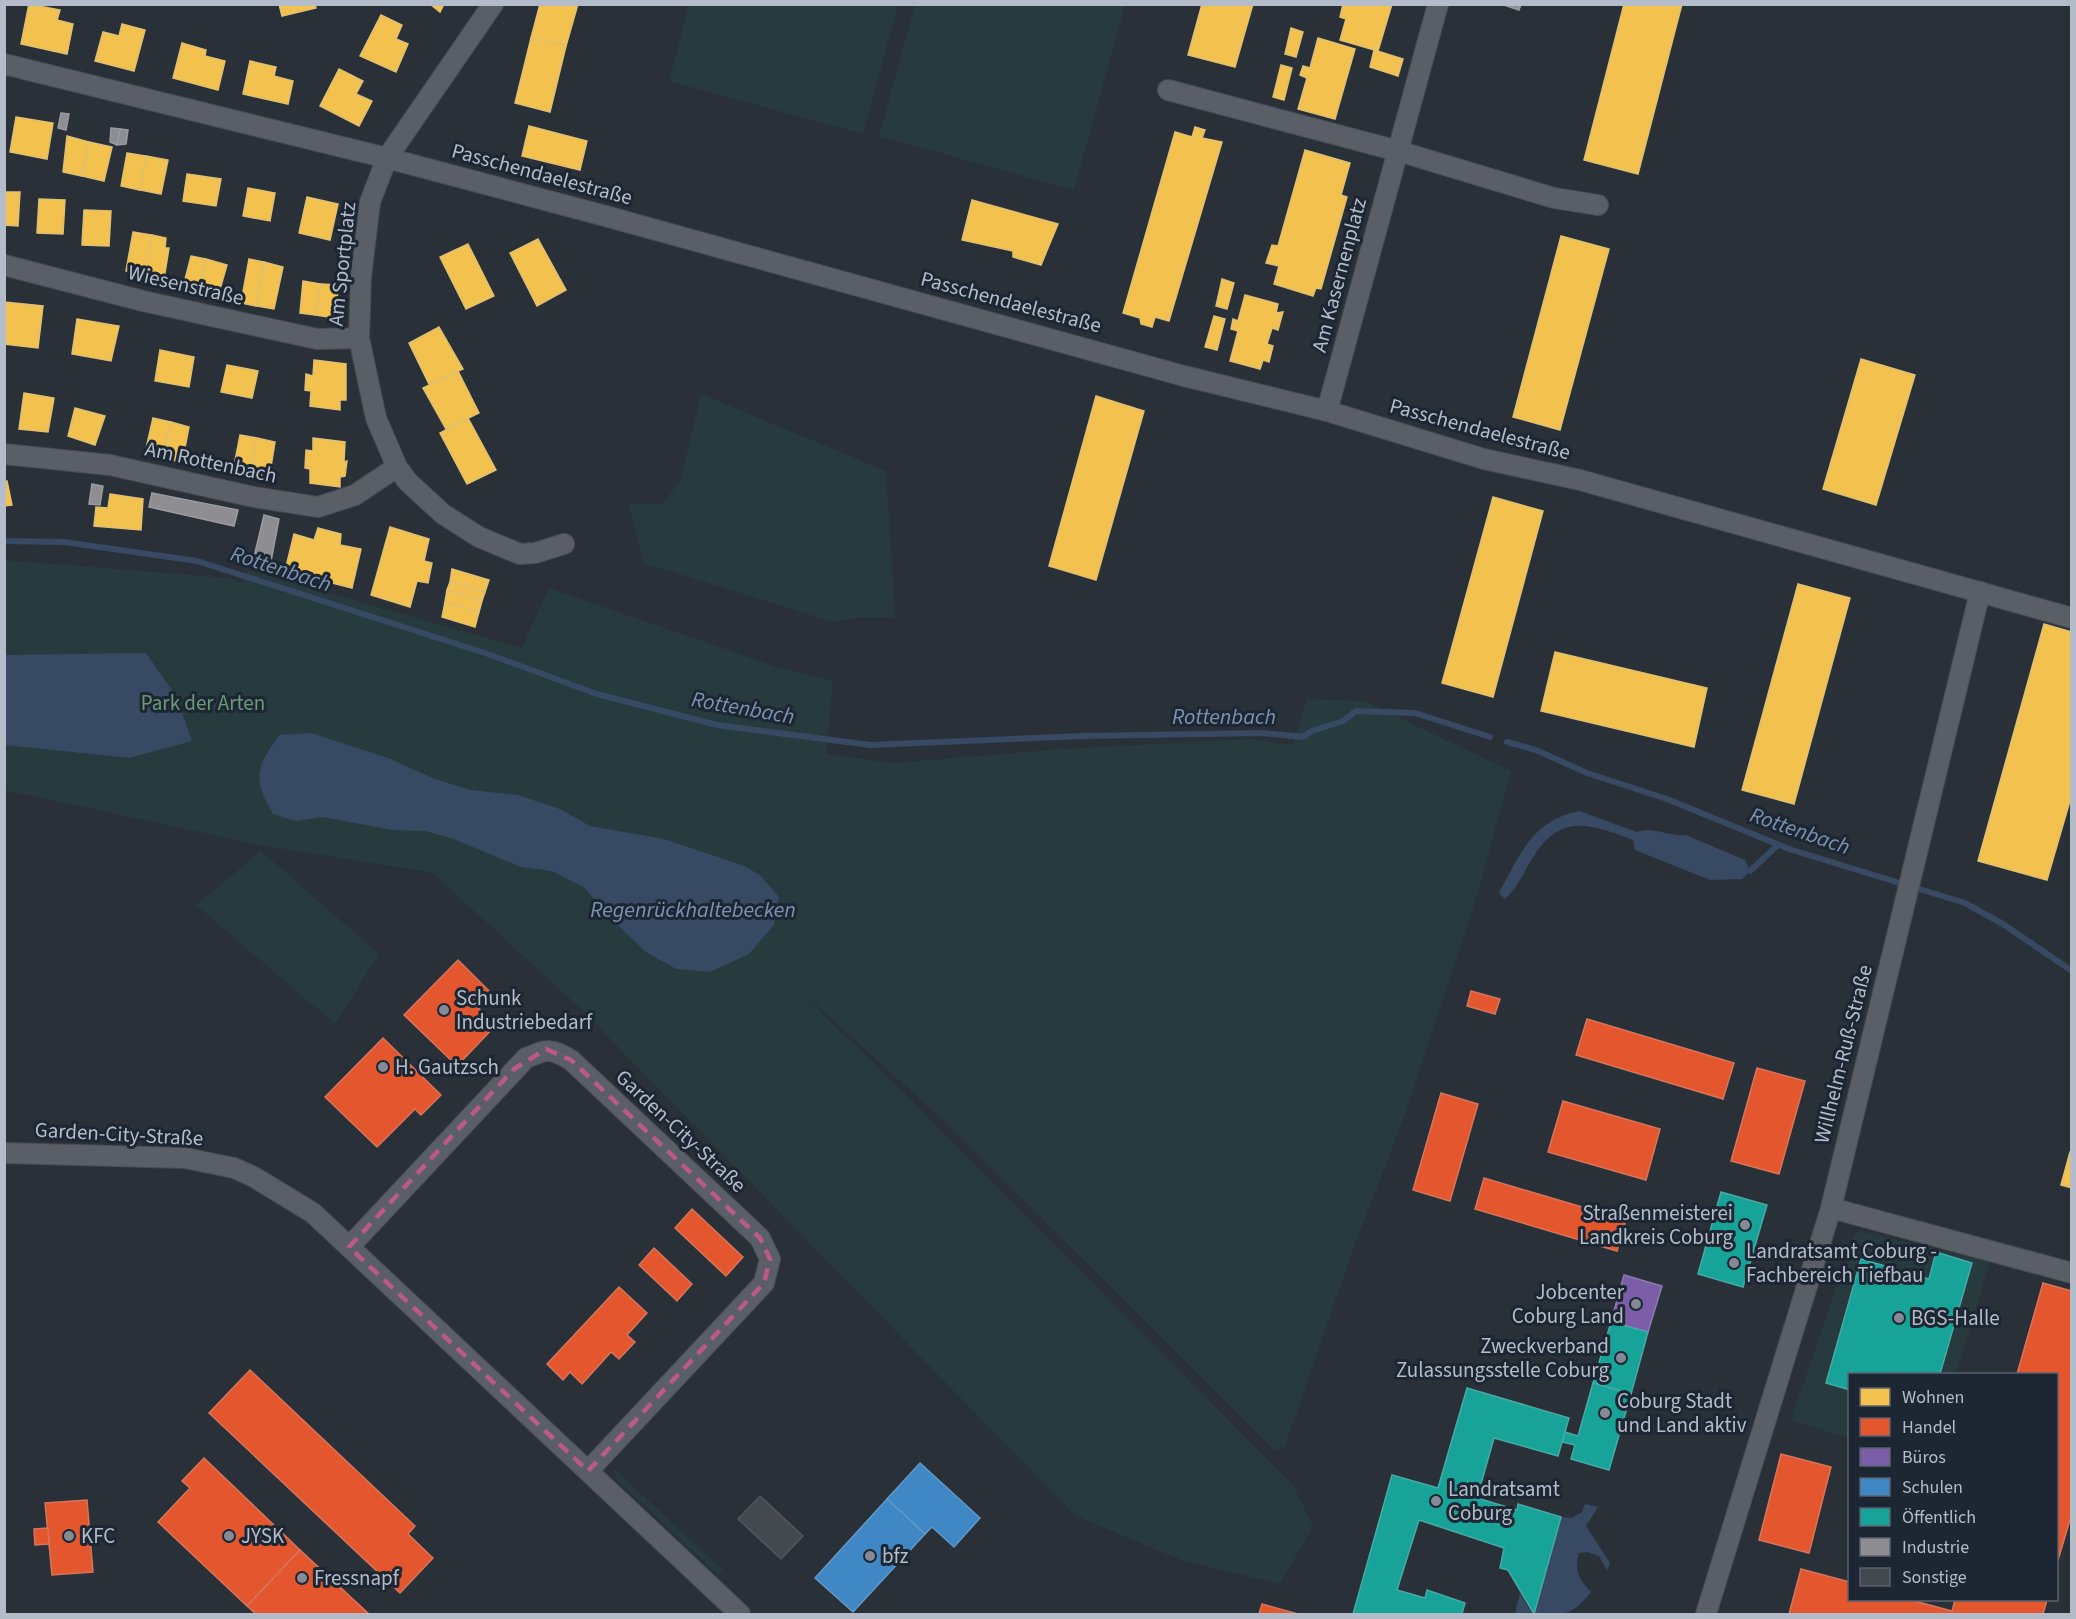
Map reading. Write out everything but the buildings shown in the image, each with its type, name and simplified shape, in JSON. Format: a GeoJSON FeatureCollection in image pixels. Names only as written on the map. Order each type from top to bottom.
{"type":"FeatureCollection","features":[{"type":"Feature","properties":{"kind":"street","name":"Am Sportplatz"},"geometry":{"type":"LineString","coordinates":[[493,4],[387,158],[370,202],[361,277],[359,338],[376,418],[397,467],[408,482],[443,514],[479,537],[520,554],[535,554],[564,544]]}},
{"type":"Feature","properties":{"kind":"street","name":"Am Kasernenplatz"},"geometry":{"type":"LineString","coordinates":[[1327,411],[1438,4]]}},
{"type":"Feature","properties":{"kind":"street","name":"Passchendaelestraße"},"geometry":{"type":"LineString","coordinates":[[4,64],[387,158],[1184,376],[1327,411],[1484,459],[1580,480],[2072,618]]}},
{"type":"Feature","properties":{"kind":"street"},"geometry":{"type":"LineString","coordinates":[[1168,90],[1398,151],[1554,198],[1598,205]]}},
{"type":"Feature","properties":{"kind":"street","name":"Wiesenstraße"},"geometry":{"type":"LineString","coordinates":[[4,265],[143,301],[317,339],[359,338]]}},
{"type":"Feature","properties":{"kind":"street","name":"Am Rottenbach"},"geometry":{"type":"LineString","coordinates":[[4,454],[110,465],[254,497],[318,507],[355,495],[397,467]]}},
{"type":"Feature","properties":{"kind":"street","name":"Willhelm-Ruß-Straße"},"geometry":{"type":"LineString","coordinates":[[1706,1614],[1831,1208],[1980,592]]}},
{"type":"Feature","properties":{"kind":"street","name":"Garden-City-Straße"},"geometry":{"type":"LineString","coordinates":[[349,1247],[526,1058],[546,1049],[557,1051],[571,1060],[760,1238],[770,1259],[764,1284],[588,1471]]}},
{"type":"Feature","properties":{"kind":"street","name":"Garden-City-Straße"},"geometry":{"type":"LineString","coordinates":[[4,1153],[185,1158],[234,1168],[294,1199],[349,1247],[740,1614]]}},
{"type":"Feature","properties":{"kind":"street"},"geometry":{"type":"LineString","coordinates":[[1831,1208],[2072,1273]]}},
{"type":"Feature","properties":{"kind":"highlighted area"},"geometry":{"type":"Polygon","coordinates":[[[546,1049],[571,1060],[760,1238],[770,1259],[764,1283],[588,1471],[349,1247],[514,1069],[546,1049]]]}},
{"type":"Feature","properties":{"kind":"green space"},"geometry":{"type":"Polygon","coordinates":[[[689,5],[898,5],[863,134],[669,81],[689,5]]]}},
{"type":"Feature","properties":{"kind":"green space"},"geometry":{"type":"Polygon","coordinates":[[[915,5],[1125,5],[1074,190],[879,136],[915,5]]]}},
{"type":"Feature","properties":{"kind":"green space"},"geometry":{"type":"Polygon","coordinates":[[[701,394],[886,471],[895,617],[862,617],[833,622],[644,563],[628,503],[663,504],[681,479],[701,394]]]}},
{"type":"Feature","properties":{"kind":"green space","name":"Park der Arten"},"geometry":{"type":"Polygon","coordinates":[[[4,560],[229,578],[242,583],[248,570],[522,648],[549,588],[780,668],[833,681],[826,754],[894,763],[1062,749],[1248,739],[1293,745],[1307,699],[1364,701],[1511,771],[1479,889],[1406,1112],[1354,1247],[1285,1446],[1275,1451],[939,1116],[796,987],[1293,1485],[1313,1526],[1280,1584],[1181,1560],[1076,1516],[581,1009],[433,873],[260,845],[5,790],[4,560]]]}},
{"type":"Feature","properties":{"kind":"green space"},"geometry":{"type":"Polygon","coordinates":[[[261,851],[379,954],[335,1024],[196,905],[261,851]]]}},
{"type":"Feature","properties":{"kind":"green space","name":"BGS-Halle"},"geometry":{"type":"Polygon","coordinates":[[[1860,1231],[1990,1262],[1956,1373],[1848,1373],[1848,1438],[1791,1420],[1854,1235],[1860,1231]]]}},
{"type":"Feature","properties":{"kind":"green space"},"geometry":{"type":"Polygon","coordinates":[[[614,1469],[724,1571],[717,1574],[616,1479],[614,1469]]]}},
{"type":"Feature","properties":{"kind":"water"},"geometry":{"type":"Polygon","coordinates":[[[146,653],[176,696],[192,741],[129,758],[5,745],[5,655],[146,653]]]}},
{"type":"Feature","properties":{"kind":"water","name":"Regenrückhaltebecken"},"geometry":{"type":"Polygon","coordinates":[[[311,733],[388,758],[435,779],[471,790],[518,795],[560,809],[590,826],[664,839],[744,866],[760,875],[779,897],[774,925],[749,954],[710,972],[676,969],[646,952],[608,916],[585,888],[552,871],[521,867],[451,838],[425,831],[392,830],[323,817],[296,821],[273,814],[266,802],[260,782],[261,765],[265,756],[279,735],[311,733]]]}},
{"type":"Feature","properties":{"kind":"water"},"geometry":{"type":"Polygon","coordinates":[[[1579,811],[1637,832],[1649,830],[1686,835],[1745,860],[1750,871],[1742,879],[1710,880],[1635,850],[1633,840],[1604,830],[1579,826],[1556,833],[1545,842],[1505,899],[1499,893],[1529,841],[1550,823],[1579,811]]]}},
{"type":"Feature","properties":{"kind":"water"},"geometry":{"type":"Polygon","coordinates":[[[1585,1504],[1598,1507],[1586,1526],[1610,1563],[1607,1570],[1599,1556],[1587,1552],[1579,1553],[1577,1565],[1579,1574],[1591,1592],[1578,1606],[1567,1612],[1534,1614],[1561,1517],[1572,1518],[1582,1512],[1585,1504]]]}},
{"type":"Feature","properties":{"kind":"water"},"geometry":{"type":"Polygon","coordinates":[[[1520,1593],[1532,1614],[1515,1614],[1520,1593]]]}},
{"type":"Feature","properties":{"kind":"waterway","name":"Rottenbach"},"geometry":{"type":"LineString","coordinates":[[4,541],[64,542],[197,561],[485,653],[597,694],[717,725],[870,745],[1083,736],[1262,733],[1303,737],[1312,731],[1343,721],[1356,711],[1415,713],[1490,737]]}},
{"type":"Feature","properties":{"kind":"waterway","name":"Rottenbach"},"geometry":{"type":"LineString","coordinates":[[1507,742],[1536,750],[1587,773],[1667,799],[1789,849],[1965,903],[2003,924],[2072,971]]}},
{"type":"Feature","properties":{"kind":"waterway"},"geometry":{"type":"LineString","coordinates":[[1750,871],[1778,845]]}},
{"type":"Feature","properties":{"kind":"place","name":"Schunk Industriebedarf"},"geometry":{"type":"Point","coordinates":[444,1010]}},
{"type":"Feature","properties":{"kind":"place","name":"H. Gautzsch"},"geometry":{"type":"Point","coordinates":[383,1067]}},
{"type":"Feature","properties":{"kind":"place","name":"Straßenmeisterei Landkreis Coburg"},"geometry":{"type":"Point","coordinates":[1745,1225]}},
{"type":"Feature","properties":{"kind":"place","name":"Landratsamt Coburg - Fachbereich Tiefbau"},"geometry":{"type":"Point","coordinates":[1734,1263]}},
{"type":"Feature","properties":{"kind":"place","name":"Jobcenter Coburg Land"},"geometry":{"type":"Point","coordinates":[1636,1304]}},
{"type":"Feature","properties":{"kind":"place","name":"BGS-Halle"},"geometry":{"type":"Point","coordinates":[1899,1318]}},
{"type":"Feature","properties":{"kind":"place","name":"Zweckverband Zulassungsstelle Coburg"},"geometry":{"type":"Point","coordinates":[1621,1358]}},
{"type":"Feature","properties":{"kind":"place","name":"Coburg Stadt und Land aktiv"},"geometry":{"type":"Point","coordinates":[1605,1413]}},
{"type":"Feature","properties":{"kind":"place","name":"Landratsamt Coburg"},"geometry":{"type":"Point","coordinates":[1436,1501]}},
{"type":"Feature","properties":{"kind":"place","name":"KFC"},"geometry":{"type":"Point","coordinates":[69,1536]}},
{"type":"Feature","properties":{"kind":"place","name":"JYSK"},"geometry":{"type":"Point","coordinates":[229,1536]}},
{"type":"Feature","properties":{"kind":"place","name":"bfz"},"geometry":{"type":"Point","coordinates":[870,1556]}},
{"type":"Feature","properties":{"kind":"place","name":"Fressnapf"},"geometry":{"type":"Point","coordinates":[302,1578]}}]}
